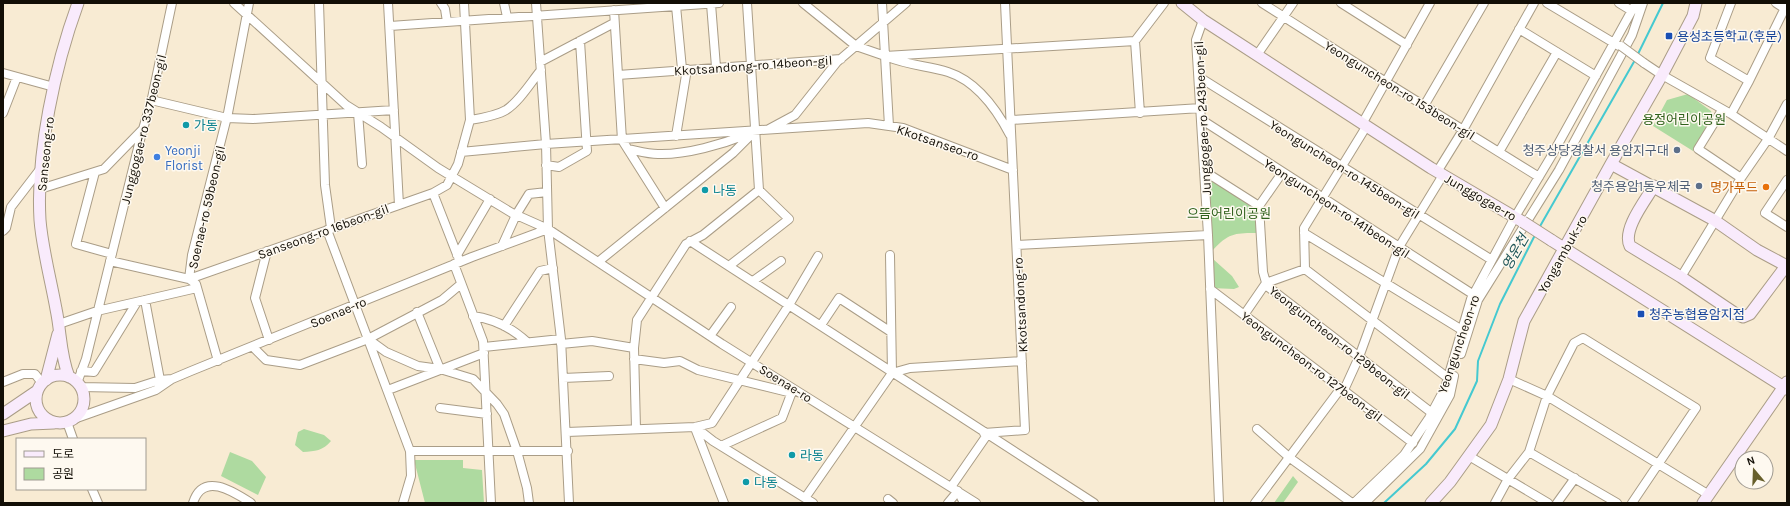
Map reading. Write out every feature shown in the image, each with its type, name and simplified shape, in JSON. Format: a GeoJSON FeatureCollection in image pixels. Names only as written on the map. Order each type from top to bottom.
{"type":"FeatureCollection","features":[{"type":"Feature","properties":{"kind":"street","name":"Sanseong-ro"},"geometry":{"type":"LineString","coordinates":[[75,382],[64,364],[40,220],[40,189],[41,168],[54,86],[78,3]]}},
{"type":"Feature","properties":{"kind":"street","name":"Junggogae-ro 337beon-gil"},"geometry":{"type":"LineString","coordinates":[[75,382],[82,371],[143,129],[152,100],[172,3]]}},
{"type":"Feature","properties":{"kind":"street"},"geometry":{"type":"LineString","coordinates":[[234,3],[346,105],[451,176],[516,215],[548,229]]}},
{"type":"Feature","properties":{"kind":"street","name":"Soenae-ro 59beon-gil"},"geometry":{"type":"LineString","coordinates":[[218,361],[196,284],[189,279],[192,255],[227,118],[250,3]]}},
{"type":"Feature","properties":{"kind":"street"},"geometry":{"type":"LineString","coordinates":[[318,3],[325,185],[329,229],[410,452],[411,476],[403,503]]}},
{"type":"Feature","properties":{"kind":"street"},"geometry":{"type":"LineString","coordinates":[[388,3],[399,204]]}},
{"type":"Feature","properties":{"kind":"street"},"geometry":{"type":"LineString","coordinates":[[441,3],[445,10],[447,22]]}},
{"type":"Feature","properties":{"kind":"street","name":"Sanseong-ro 16beon-gil"},"geometry":{"type":"LineString","coordinates":[[189,279],[433,193],[447,185],[458,164],[470,120],[464,3]]}},
{"type":"Feature","properties":{"kind":"street"},"geometry":{"type":"LineString","coordinates":[[504,3],[507,17]]}},
{"type":"Feature","properties":{"kind":"street"},"geometry":{"type":"LineString","coordinates":[[536,3],[546,144],[548,229],[561,341],[570,503]]}},
{"type":"Feature","properties":{"kind":"street"},"geometry":{"type":"LineString","coordinates":[[729,266],[789,220],[759,190],[754,132],[747,3]]}},
{"type":"Feature","properties":{"kind":"street"},"geometry":{"type":"LineString","coordinates":[[803,3],[856,46],[885,56],[1135,41]]}},
{"type":"Feature","properties":{"kind":"street"},"geometry":{"type":"LineString","coordinates":[[882,3],[889,126]]}},
{"type":"Feature","properties":{"kind":"street"},"geometry":{"type":"LineString","coordinates":[[841,59],[884,24],[906,3]]}},
{"type":"Feature","properties":{"kind":"street","name":"Kkotsandong-ro"},"geometry":{"type":"LineString","coordinates":[[986,434],[1025,430],[1005,3]]}},
{"type":"Feature","properties":{"kind":"street"},"geometry":{"type":"LineString","coordinates":[[1140,113],[1135,41],[1164,3]]}},
{"type":"Feature","properties":{"kind":"street","name":"Junggogae-ro"},"geometry":{"type":"LineString","coordinates":[[1182,3],[1203,20],[1440,174],[1519,219],[1564,249],[1786,385]]}},
{"type":"Feature","properties":{"kind":"street","name":"Yeonguncheon-ro 153beon-gil"},"geometry":{"type":"LineString","coordinates":[[1262,3],[1539,177]]}},
{"type":"Feature","properties":{"kind":"street"},"geometry":{"type":"LineString","coordinates":[[1257,55],[1293,3]]}},
{"type":"Feature","properties":{"kind":"street"},"geometry":{"type":"LineString","coordinates":[[1341,3],[1406,45]]}},
{"type":"Feature","properties":{"kind":"street"},"geometry":{"type":"LineString","coordinates":[[1424,106],[1484,3]]}},
{"type":"Feature","properties":{"kind":"street"},"geometry":{"type":"LineString","coordinates":[[1255,503],[1342,389],[1359,357],[1399,247],[1534,3]]}},
{"type":"Feature","properties":{"kind":"street"},"geometry":{"type":"LineString","coordinates":[[1547,3],[1617,45],[1662,75],[1731,114],[1787,151]]}},
{"type":"Feature","properties":{"kind":"street"},"geometry":{"type":"LineString","coordinates":[[1619,3],[1632,11]]}},
{"type":"Feature","properties":{"kind":"street","name":"Yeonguncheon-ro"},"geometry":{"type":"LineString","coordinates":[[1353,503],[1404,455],[1432,413],[1445,388],[1474,295],[1492,260],[1519,219],[1539,177],[1596,76],[1617,45],[1636,3]]}},
{"type":"Feature","properties":{"kind":"street"},"geometry":{"type":"LineString","coordinates":[[1365,503],[1420,449],[1439,416],[1450,395],[1452,383],[1478,300],[1559,170],[1632,35],[1643,3]]}},
{"type":"Feature","properties":{"kind":"street","name":"Yongambuk-ro"},"geometry":{"type":"LineString","coordinates":[[1431,503],[1450,482],[1491,425],[1509,379],[1524,321],[1662,75],[1693,16],[1696,3]]}},
{"type":"Feature","properties":{"kind":"street"},"geometry":{"type":"LineString","coordinates":[[1731,3],[1710,58],[1749,81]]}},
{"type":"Feature","properties":{"kind":"street"},"geometry":{"type":"LineString","coordinates":[[1731,114],[1786,9],[1776,3]]}},
{"type":"Feature","properties":{"kind":"street"},"geometry":{"type":"LineString","coordinates":[[390,26],[709,4],[716,67]]}},
{"type":"Feature","properties":{"kind":"street"},"geometry":{"type":"LineString","coordinates":[[1428,4],[1342,166],[1304,228],[1304,234],[1306,269],[1448,378]]}},
{"type":"Feature","properties":{"kind":"street"},"geometry":{"type":"LineString","coordinates":[[676,6],[685,69],[676,136]]}},
{"type":"Feature","properties":{"kind":"street"},"geometry":{"type":"LineString","coordinates":[[614,10],[622,140],[665,208]]}},
{"type":"Feature","properties":{"kind":"street","name":"Junggogae-ro 243beon-gil"},"geometry":{"type":"LineString","coordinates":[[1203,20],[1196,40],[1208,235],[1218,503]]}},
{"type":"Feature","properties":{"kind":"street"},"geometry":{"type":"LineString","coordinates":[[470,120],[489,116],[506,110],[518,98],[541,66],[580,41],[614,23]]}},
{"type":"Feature","properties":{"kind":"street"},"geometry":{"type":"LineString","coordinates":[[1520,29],[1596,76]]}},
{"type":"Feature","properties":{"kind":"street"},"geometry":{"type":"LineString","coordinates":[[546,165],[559,167],[587,151],[580,41]]}},
{"type":"Feature","properties":{"kind":"street"},"geometry":{"type":"LineString","coordinates":[[1498,152],[1557,52]]}},
{"type":"Feature","properties":{"kind":"street","name":"Kkotsandong-ro"},"geometry":{"type":"LineString","coordinates":[[885,56],[903,63],[949,72],[963,80],[976,90],[991,106],[1002,120],[1012,138]]}},
{"type":"Feature","properties":{"kind":"street","name":"Kkotsandong-ro 14beon-gil"},"geometry":{"type":"LineString","coordinates":[[618,75],[841,59]]}},
{"type":"Feature","properties":{"kind":"street","name":"Kkotsandong-ro 14beon-gil"},"geometry":{"type":"LineString","coordinates":[[811,95],[841,59]]}},
{"type":"Feature","properties":{"kind":"street"},"geometry":{"type":"LineString","coordinates":[[3,73],[54,86]]}},
{"type":"Feature","properties":{"kind":"street"},"geometry":{"type":"LineString","coordinates":[[3,113],[17,77]]}},
{"type":"Feature","properties":{"kind":"street","name":"Yeonguncheon-ro 145beon-gil"},"geometry":{"type":"LineString","coordinates":[[1199,77],[1492,260]]}},
{"type":"Feature","properties":{"kind":"street","name":"Kkotsanseo-ro"},"geometry":{"type":"LineString","coordinates":[[765,131],[795,115],[811,95]]}},
{"type":"Feature","properties":{"kind":"street"},"geometry":{"type":"LineString","coordinates":[[152,100],[227,118],[252,120],[394,110]]}},
{"type":"Feature","properties":{"kind":"street"},"geometry":{"type":"LineString","coordinates":[[1681,277],[1714,220],[1768,139],[1787,104]]}},
{"type":"Feature","properties":{"kind":"street"},"geometry":{"type":"LineString","coordinates":[[1011,120],[1201,108]]}},
{"type":"Feature","properties":{"kind":"street"},"geometry":{"type":"LineString","coordinates":[[1722,110],[1698,149],[1741,178]]}},
{"type":"Feature","properties":{"kind":"street"},"geometry":{"type":"LineString","coordinates":[[358,113],[362,164]]}},
{"type":"Feature","properties":{"kind":"street","name":"Yeonguncheon-ro 141beon-gil"},"geometry":{"type":"LineString","coordinates":[[1202,120],[1282,173],[1474,295]]}},
{"type":"Feature","properties":{"kind":"street","name":"Kkotsanseo-ro"},"geometry":{"type":"LineString","coordinates":[[462,152],[546,144],[754,132],[868,123],[903,128],[1013,170]]}},
{"type":"Feature","properties":{"kind":"street"},"geometry":{"type":"LineString","coordinates":[[40,189],[104,169],[143,129]]}},
{"type":"Feature","properties":{"kind":"street"},"geometry":{"type":"LineString","coordinates":[[628,149],[657,154],[689,151],[735,139],[754,132]]}},
{"type":"Feature","properties":{"kind":"street"},"geometry":{"type":"LineString","coordinates":[[598,262],[732,153],[754,132]]}},
{"type":"Feature","properties":{"kind":"street"},"geometry":{"type":"LineString","coordinates":[[1611,164],[1654,186],[1714,220],[1757,250],[1787,265],[1750,314],[1743,317],[1736,314],[1681,277],[1630,246],[1626,240],[1628,230],[1654,186]]}},
{"type":"Feature","properties":{"kind":"street"},"geometry":{"type":"LineString","coordinates":[[3,231],[6,228],[7,207],[41,168]]}},
{"type":"Feature","properties":{"kind":"street"},"geometry":{"type":"LineString","coordinates":[[1204,171],[1259,206],[1282,173]]}},
{"type":"Feature","properties":{"kind":"street"},"geometry":{"type":"LineString","coordinates":[[95,172],[76,244],[111,257],[189,279]]}},
{"type":"Feature","properties":{"kind":"street"},"geometry":{"type":"LineString","coordinates":[[1787,180],[1765,213],[1787,227]]}},
{"type":"Feature","properties":{"kind":"street"},"geometry":{"type":"LineString","coordinates":[[636,429],[634,348],[637,320],[686,244],[703,235],[759,190]]}},
{"type":"Feature","properties":{"kind":"street"},"geometry":{"type":"LineString","coordinates":[[502,246],[516,215],[529,194],[547,192]]}},
{"type":"Feature","properties":{"kind":"street"},"geometry":{"type":"LineString","coordinates":[[433,193],[457,260],[460,284],[483,341],[488,414],[491,503]]}},
{"type":"Feature","properties":{"kind":"street"},"geometry":{"type":"LineString","coordinates":[[457,260],[490,199]]}},
{"type":"Feature","properties":{"kind":"street","name":"Yeonguncheon-ro 129beon-gil"},"geometry":{"type":"LineString","coordinates":[[1259,206],[1263,272],[1267,286],[1432,413]]}},
{"type":"Feature","properties":{"kind":"street","name":"Soenae-ro"},"geometry":{"type":"LineString","coordinates":[[70,420],[156,390],[172,379],[270,340],[457,260],[502,246],[548,229],[792,390],[854,426],[976,503]]}},
{"type":"Feature","properties":{"kind":"street"},"geometry":{"type":"LineString","coordinates":[[1304,234],[1462,330]]}},
{"type":"Feature","properties":{"kind":"street"},"geometry":{"type":"LineString","coordinates":[[1017,245],[1208,235]]}},
{"type":"Feature","properties":{"kind":"street"},"geometry":{"type":"LineString","coordinates":[[690,241],[1092,502]]}},
{"type":"Feature","properties":{"kind":"street"},"geometry":{"type":"LineString","coordinates":[[267,251],[255,298],[270,340]]}},
{"type":"Feature","properties":{"kind":"street"},"geometry":{"type":"LineString","coordinates":[[805,498],[892,373],[890,255]]}},
{"type":"Feature","properties":{"kind":"street"},"geometry":{"type":"LineString","coordinates":[[567,432],[695,427],[712,423],[789,305],[818,256]]}},
{"type":"Feature","properties":{"kind":"street"},"geometry":{"type":"LineString","coordinates":[[753,281],[781,260]]}},
{"type":"Feature","properties":{"kind":"street"},"geometry":{"type":"LineString","coordinates":[[504,326],[540,271],[553,268]]}},
{"type":"Feature","properties":{"kind":"street"},"geometry":{"type":"LineString","coordinates":[[1244,315],[1266,283],[1306,269]]}},
{"type":"Feature","properties":{"kind":"street"},"geometry":{"type":"LineString","coordinates":[[253,347],[266,360],[300,365],[368,339],[442,300],[460,284]]}},
{"type":"Feature","properties":{"kind":"street"},"geometry":{"type":"LineString","coordinates":[[54,423],[43,416],[39,411],[36,398],[42,385],[59,328],[97,311],[197,288]]}},
{"type":"Feature","properties":{"kind":"street","name":"Yeonguncheon-ro 127beon-gil"},"geometry":{"type":"LineString","coordinates":[[1210,289],[1413,443]]}},
{"type":"Feature","properties":{"kind":"street"},"geometry":{"type":"LineString","coordinates":[[821,325],[839,298],[891,332]]}},
{"type":"Feature","properties":{"kind":"street"},"geometry":{"type":"LineString","coordinates":[[82,371],[94,372],[141,301]]}},
{"type":"Feature","properties":{"kind":"street"},"geometry":{"type":"LineString","coordinates":[[141,301],[160,380]]}},
{"type":"Feature","properties":{"kind":"street"},"geometry":{"type":"LineString","coordinates":[[710,336],[731,307]]}},
{"type":"Feature","properties":{"kind":"street"},"geometry":{"type":"LineString","coordinates":[[417,312],[440,369]]}},
{"type":"Feature","properties":{"kind":"street"},"geometry":{"type":"LineString","coordinates":[[473,316],[488,318],[517,333],[527,342]]}},
{"type":"Feature","properties":{"kind":"street"},"geometry":{"type":"LineString","coordinates":[[1495,503],[1508,479],[1529,452],[1547,396],[1574,343],[1583,338],[1696,408],[1632,503]]}},
{"type":"Feature","properties":{"kind":"street"},"geometry":{"type":"LineString","coordinates":[[368,339],[386,352],[418,366],[440,369],[474,379],[504,414],[517,451],[530,503]]}},
{"type":"Feature","properties":{"kind":"street"},"geometry":{"type":"LineString","coordinates":[[388,390],[484,350],[527,342],[592,341],[634,348]]}},
{"type":"Feature","properties":{"kind":"street"},"geometry":{"type":"LineString","coordinates":[[634,359],[664,363],[680,361],[698,370],[792,390],[782,418],[721,446]]}},
{"type":"Feature","properties":{"kind":"street"},"geometry":{"type":"LineString","coordinates":[[892,373],[910,368],[1022,361]]}},
{"type":"Feature","properties":{"kind":"street"},"geometry":{"type":"LineString","coordinates":[[3,382],[23,374],[34,374],[42,385]]}},
{"type":"Feature","properties":{"kind":"street"},"geometry":{"type":"LineString","coordinates":[[3,414],[42,385],[59,375],[75,382],[134,388],[160,380],[172,379]]}},
{"type":"Feature","properties":{"kind":"street"},"geometry":{"type":"LineString","coordinates":[[563,378],[609,376]]}},
{"type":"Feature","properties":{"kind":"street"},"geometry":{"type":"LineString","coordinates":[[1509,379],[1547,396],[1658,463],[1706,499],[1786,385]]}},
{"type":"Feature","properties":{"kind":"street"},"geometry":{"type":"LineString","coordinates":[[3,431],[31,424],[54,423],[70,420],[82,408],[84,400],[75,382]]}},
{"type":"Feature","properties":{"kind":"street"},"geometry":{"type":"LineString","coordinates":[[440,408],[488,414]]}},
{"type":"Feature","properties":{"kind":"street"},"geometry":{"type":"LineString","coordinates":[[70,420],[73,438]]}},
{"type":"Feature","properties":{"kind":"street"},"geometry":{"type":"LineString","coordinates":[[695,427],[721,446],[813,503]]}},
{"type":"Feature","properties":{"kind":"street"},"geometry":{"type":"LineString","coordinates":[[695,427],[724,503]]}},
{"type":"Feature","properties":{"kind":"street"},"geometry":{"type":"LineString","coordinates":[[1257,429],[1290,458],[1353,503]]}},
{"type":"Feature","properties":{"kind":"street"},"geometry":{"type":"LineString","coordinates":[[948,503],[986,434]]}},
{"type":"Feature","properties":{"kind":"street"},"geometry":{"type":"LineString","coordinates":[[410,452],[568,451]]}},
{"type":"Feature","properties":{"kind":"street"},"geometry":{"type":"LineString","coordinates":[[1529,452],[1617,503]]}},
{"type":"Feature","properties":{"kind":"street"},"geometry":{"type":"LineString","coordinates":[[1469,456],[1548,503]]}},
{"type":"Feature","properties":{"kind":"street"},"geometry":{"type":"LineString","coordinates":[[1557,503],[1575,478]]}},
{"type":"Feature","properties":{"kind":"street"},"geometry":{"type":"LineString","coordinates":[[193,503],[195,496],[202,489],[216,486],[226,488],[251,503]]}},
{"type":"Feature","properties":{"kind":"street"},"geometry":{"type":"LineString","coordinates":[[955,489],[964,503]]}},
{"type":"Feature","properties":{"kind":"street"},"geometry":{"type":"LineString","coordinates":[[92,490],[96,502]]}},
{"type":"Feature","properties":{"kind":"green space","name":"용정어린이공원"},"geometry":{"type":"Polygon","coordinates":[[[1688,94],[1711,111],[1714,120],[1693,151],[1653,126],[1667,100],[1688,94]]]}},
{"type":"Feature","properties":{"kind":"green space","name":"으뜸어린이공원"},"geometry":{"type":"Polygon","coordinates":[[[1205,173],[1258,207],[1260,233],[1234,235],[1224,240],[1213,250],[1213,259],[1232,276],[1239,287],[1234,289],[1211,288],[1205,173]]]}},
{"type":"Feature","properties":{"kind":"green space"},"geometry":{"type":"Polygon","coordinates":[[[304,429],[324,435],[331,441],[322,449],[303,452],[295,445],[298,432],[304,429]]]}},
{"type":"Feature","properties":{"kind":"green space"},"geometry":{"type":"Polygon","coordinates":[[[230,452],[252,461],[266,477],[258,495],[221,476],[230,452]]]}},
{"type":"Feature","properties":{"kind":"green space"},"geometry":{"type":"Polygon","coordinates":[[[414,460],[463,460],[463,468],[482,470],[484,503],[425,503],[414,460]]]}},
{"type":"Feature","properties":{"kind":"green space"},"geometry":{"type":"Polygon","coordinates":[[[1293,476],[1298,482],[1283,503],[1274,503],[1293,476]]]}},
{"type":"Feature","properties":{"kind":"waterway","name":"영운천"},"geometry":{"type":"LineString","coordinates":[[1637,56],[1663,3]]}},
{"type":"Feature","properties":{"kind":"waterway","name":"영운천"},"geometry":{"type":"LineString","coordinates":[[1539,228],[1635,60]]}},
{"type":"Feature","properties":{"kind":"waterway","name":"영운천"},"geometry":{"type":"LineString","coordinates":[[1384,503],[1426,464],[1455,429],[1477,381],[1478,361],[1500,304],[1535,235]]}},
{"type":"Feature","properties":{"kind":"place","name":"용성초등학교(후문)"},"geometry":{"type":"Point","coordinates":[1669,36]}},
{"type":"Feature","properties":{"kind":"place","name":"가동"},"geometry":{"type":"Point","coordinates":[186,125]}},
{"type":"Feature","properties":{"kind":"place","name":"청주상당경찰서 용암지구대"},"geometry":{"type":"Point","coordinates":[1677,150]}},
{"type":"Feature","properties":{"kind":"place","name":"Yeonji Florist"},"geometry":{"type":"Point","coordinates":[157,157]}},
{"type":"Feature","properties":{"kind":"place","name":"청주용암1동우체국"},"geometry":{"type":"Point","coordinates":[1699,186]}},
{"type":"Feature","properties":{"kind":"place","name":"명가푸드"},"geometry":{"type":"Point","coordinates":[1766,187]}},
{"type":"Feature","properties":{"kind":"place","name":"나동"},"geometry":{"type":"Point","coordinates":[705,190]}},
{"type":"Feature","properties":{"kind":"place","name":"청주농협용암지점"},"geometry":{"type":"Point","coordinates":[1641,314]}},
{"type":"Feature","properties":{"kind":"place","name":"라동"},"geometry":{"type":"Point","coordinates":[792,455]}},
{"type":"Feature","properties":{"kind":"place","name":"다동"},"geometry":{"type":"Point","coordinates":[746,482]}}]}
